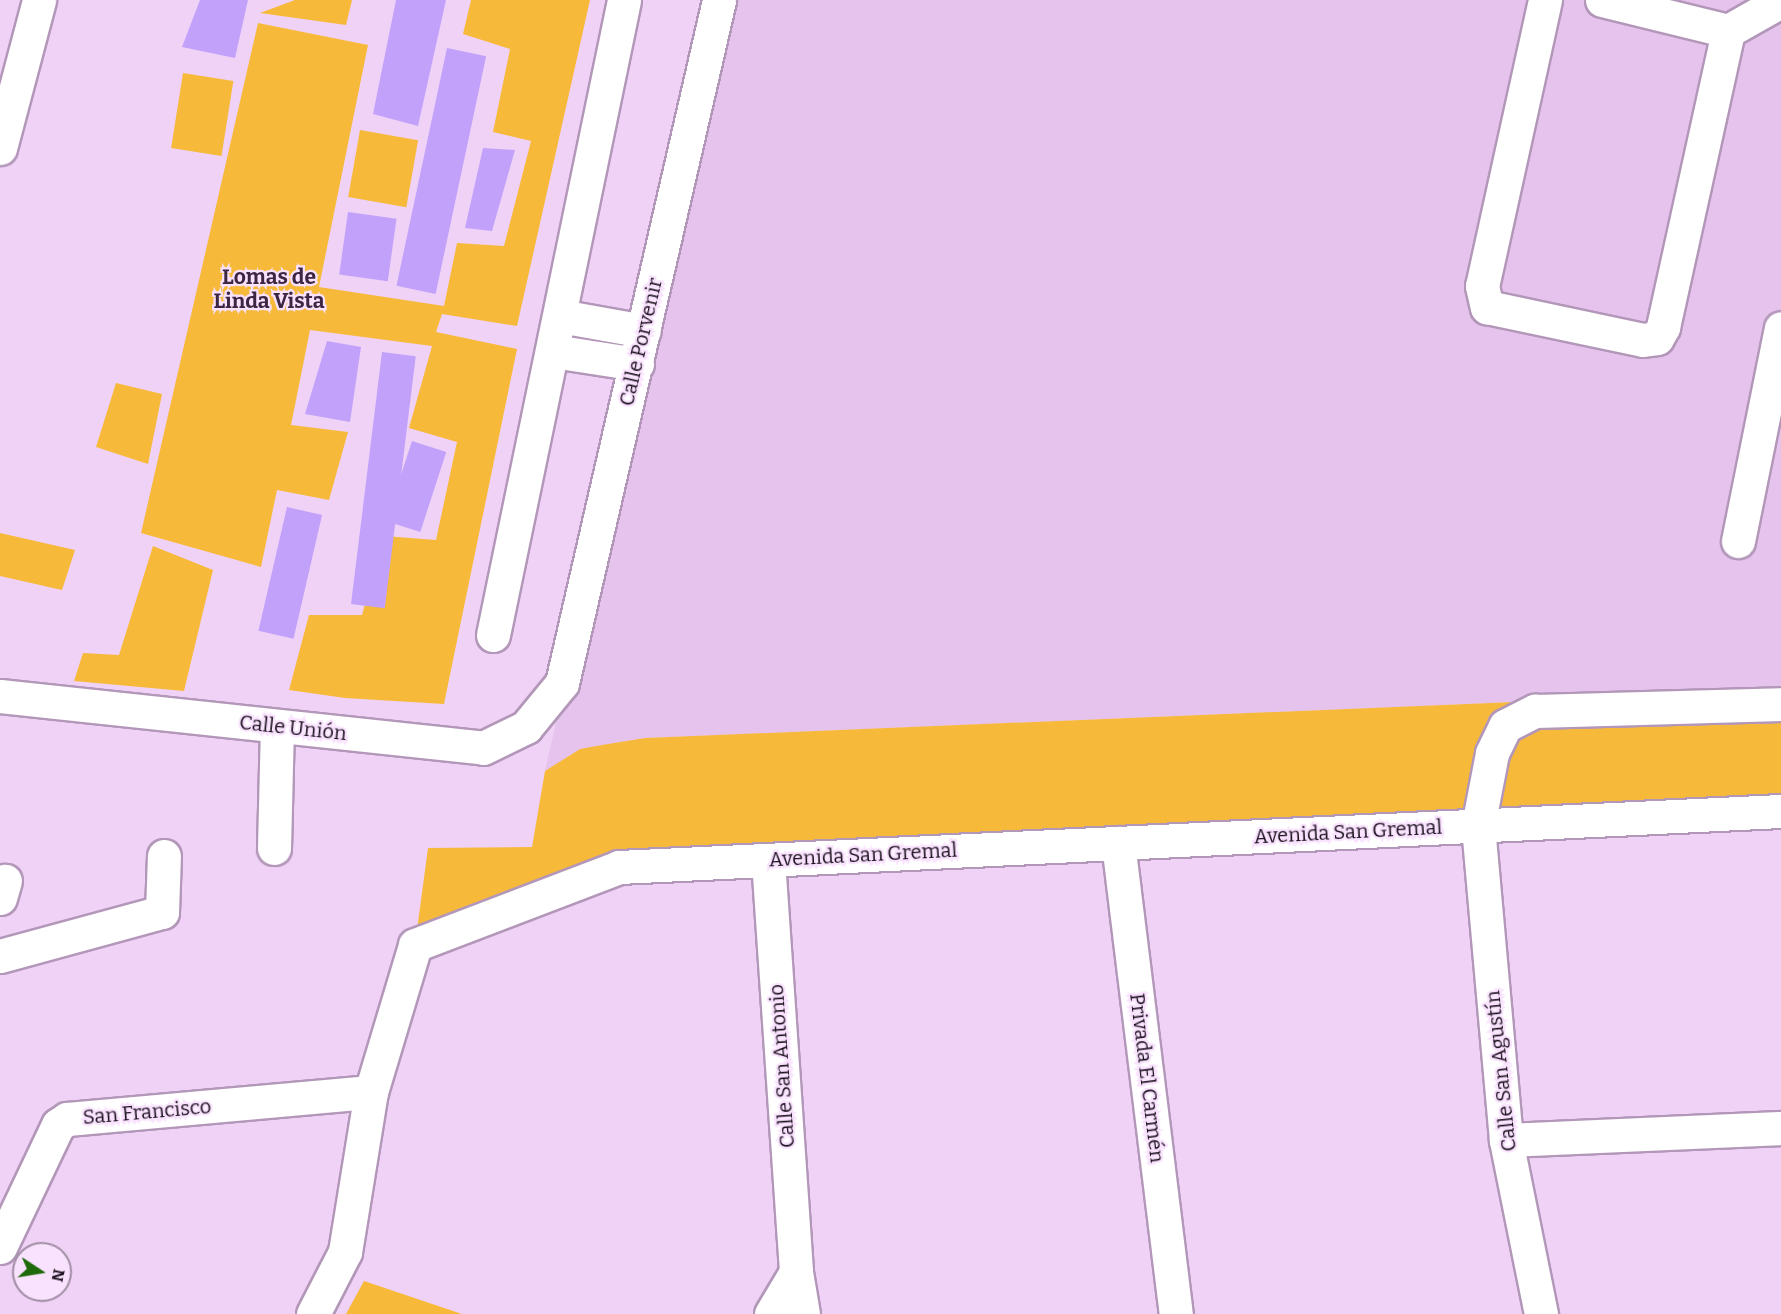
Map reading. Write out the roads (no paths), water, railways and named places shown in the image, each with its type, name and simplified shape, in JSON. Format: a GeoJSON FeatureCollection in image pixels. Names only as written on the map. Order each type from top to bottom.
{"type":"FeatureCollection","features":[{"type":"Feature","properties":{"kind":"street"},"geometry":{"type":"LineString","coordinates":[[0,148],[39,0]]}},
{"type":"Feature","properties":{"kind":"street"},"geometry":{"type":"LineString","coordinates":[[493,635],[624,0]]}},
{"type":"Feature","properties":{"kind":"street","name":"Calle Porvenir"},"geometry":{"type":"LineString","coordinates":[[562,683],[719,0]]}},
{"type":"Feature","properties":{"kind":"street"},"geometry":{"type":"LineString","coordinates":[[1545,0],[1482,286],[1487,307],[1643,340],[1657,338],[1663,327],[1728,32]]}},
{"type":"Feature","properties":{"kind":"street"},"geometry":{"type":"LineString","coordinates":[[1602,0],[1728,32],[1781,1]]}},
{"type":"Feature","properties":{"kind":"street"},"geometry":{"type":"LineString","coordinates":[[560,316],[644,331]]}},
{"type":"Feature","properties":{"kind":"street"},"geometry":{"type":"LineString","coordinates":[[1738,541],[1781,328]]}},
{"type":"Feature","properties":{"kind":"street"},"geometry":{"type":"LineString","coordinates":[[553,351],[637,364]]}},
{"type":"Feature","properties":{"kind":"street","name":"Calle Unión"},"geometry":{"type":"LineString","coordinates":[[0,696],[483,748],[526,727],[562,683]]}},
{"type":"Feature","properties":{"kind":"street"},"geometry":{"type":"LineString","coordinates":[[1478,826],[1492,753],[1505,726],[1535,711],[1781,704]]}},
{"type":"Feature","properties":{"kind":"street"},"geometry":{"type":"LineString","coordinates":[[274,848],[277,726]]}},
{"type":"Feature","properties":{"kind":"street","name":"Avenida San Gremal"},"geometry":{"type":"LineString","coordinates":[[371,1092],[415,945],[619,867],[1781,811]]}},
{"type":"Feature","properties":{"kind":"street","name":"Calle San Agustín"},"geometry":{"type":"LineString","coordinates":[[1478,826],[1506,1140],[1541,1314]]}},
{"type":"Feature","properties":{"kind":"street","name":"Privada El Carmén"},"geometry":{"type":"LineString","coordinates":[[1118,843],[1176,1314]]}},
{"type":"Feature","properties":{"kind":"street"},"geometry":{"type":"LineString","coordinates":[[0,956],[162,912],[164,856]]}},
{"type":"Feature","properties":{"kind":"street","name":"Calle San Antonio"},"geometry":{"type":"LineString","coordinates":[[768,860],[796,1272],[803,1314]]}},
{"type":"Feature","properties":{"kind":"street"},"geometry":{"type":"LineString","coordinates":[[313,1314],[345,1252],[371,1092]]}},
{"type":"Feature","properties":{"kind":"street","name":"San Francisco"},"geometry":{"type":"LineString","coordinates":[[0,1247],[58,1125],[67,1119],[371,1092]]}},
{"type":"Feature","properties":{"kind":"street"},"geometry":{"type":"LineString","coordinates":[[1506,1140],[1781,1128]]}},
{"type":"Feature","properties":{"kind":"street"},"geometry":{"type":"LineString","coordinates":[[771,1314],[796,1272]]}},
{"type":"Feature","properties":{"kind":"district","name":"Lomas de Linda Vista"},"geometry":{"type":"Point","coordinates":[269,289]}}]}
